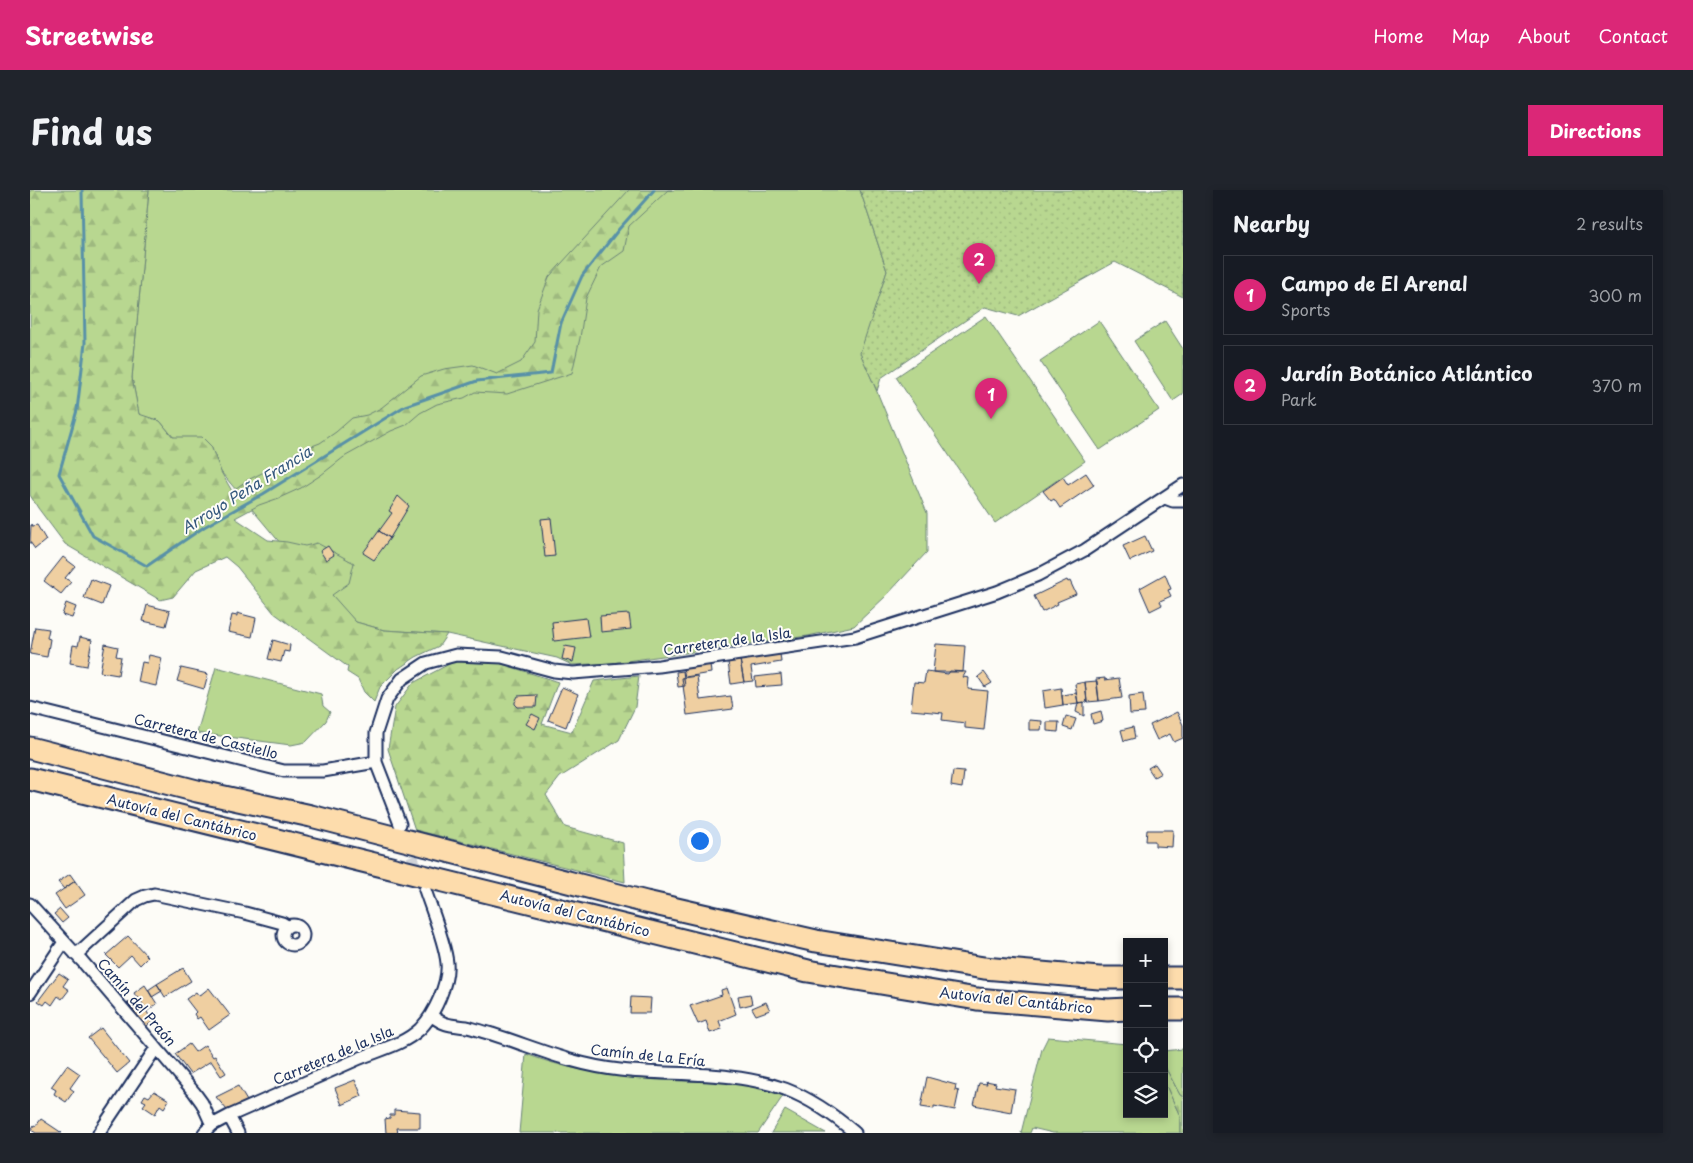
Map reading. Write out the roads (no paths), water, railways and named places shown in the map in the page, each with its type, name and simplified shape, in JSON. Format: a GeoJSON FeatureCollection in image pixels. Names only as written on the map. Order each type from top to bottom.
{"type":"FeatureCollection","features":[{"type":"Feature","properties":{"kind":"highway","name":"Autovía del Cantábrico"},"geometry":{"type":"LineString","coordinates":[[30,748],[197,790],[311,816],[646,902],[816,941],[984,968],[1100,978],[1123,978]]}},
{"type":"Feature","properties":{"kind":"highway","name":"Autovía del Cantábrico"},"geometry":{"type":"LineString","coordinates":[[30,779],[808,971],[977,999],[1108,1010],[1123,1009]]}},
{"type":"Feature","properties":{"kind":"highway"},"geometry":{"type":"LineString","coordinates":[[30,791],[185,826],[276,839]]}},
{"type":"Feature","properties":{"kind":"highway"},"geometry":{"type":"LineString","coordinates":[[1168,978],[1183,978]]}},
{"type":"Feature","properties":{"kind":"highway"},"geometry":{"type":"LineString","coordinates":[[1168,1009],[1183,1009]]}},
{"type":"Feature","properties":{"kind":"street","name":"Carretera de la Isla"},"geometry":{"type":"LineString","coordinates":[[400,824],[376,762],[376,733],[387,699],[402,679],[426,663],[456,655],[502,657],[554,671],[574,673],[659,666],[855,637],[997,592],[1038,575],[1085,550],[1183,485]]}},
{"type":"Feature","properties":{"kind":"street"},"geometry":{"type":"LineString","coordinates":[[1165,498],[1173,501],[1183,501]]}},
{"type":"Feature","properties":{"kind":"street","name":"Carretera de Castiello"},"geometry":{"type":"LineString","coordinates":[[30,708],[284,771],[323,771],[376,762]]}},
{"type":"Feature","properties":{"kind":"street","name":"Carretera de la Isla"},"geometry":{"type":"LineString","coordinates":[[208,1129],[229,1116],[404,1040],[420,1029],[432,1016],[442,991],[447,964],[436,921],[425,890]]}},
{"type":"Feature","properties":{"kind":"street"},"geometry":{"type":"LineString","coordinates":[[76,955],[136,900],[154,894],[245,913],[287,926]]}},
{"type":"Feature","properties":{"kind":"street","name":"Camín del Praón"},"geometry":{"type":"LineString","coordinates":[[30,904],[198,1098],[209,1116],[208,1129]]}},
{"type":"Feature","properties":{"kind":"street"},"geometry":{"type":"LineString","coordinates":[[30,993],[64,942]]}},
{"type":"Feature","properties":{"kind":"street","name":"Camín de La Ería"},"geometry":{"type":"LineString","coordinates":[[432,1016],[441,1023],[493,1034],[545,1053],[587,1065],[620,1070],[726,1077],[785,1089],[806,1099],[842,1122],[855,1133]]}},
{"type":"Feature","properties":{"kind":"street"},"geometry":{"type":"LineString","coordinates":[[99,1133],[156,1048]]}},
{"type":"Feature","properties":{"kind":"street"},"geometry":{"type":"LineString","coordinates":[[229,1116],[238,1133]]}},
{"type":"Feature","properties":{"kind":"waterway","name":"Arroyo Peña Francia"},"geometry":{"type":"LineString","coordinates":[[82,190],[85,343],[77,410],[59,474],[93,536],[147,566],[204,527],[263,494],[405,406],[477,381],[551,373],[561,323],[582,276],[619,229],[654,190]]}},
{"type":"Feature","properties":{"kind":"tunnel"},"geometry":{"type":"LineString","coordinates":[[406,840],[420,876]]}},
{"type":"Feature","properties":{"kind":"place","name":"Jardín Botánico Atlántico"},"geometry":{"type":"Point","coordinates":[979,284]}},
{"type":"Feature","properties":{"kind":"place","name":"Campo de El Arenal"},"geometry":{"type":"Point","coordinates":[991,419]}}]}
